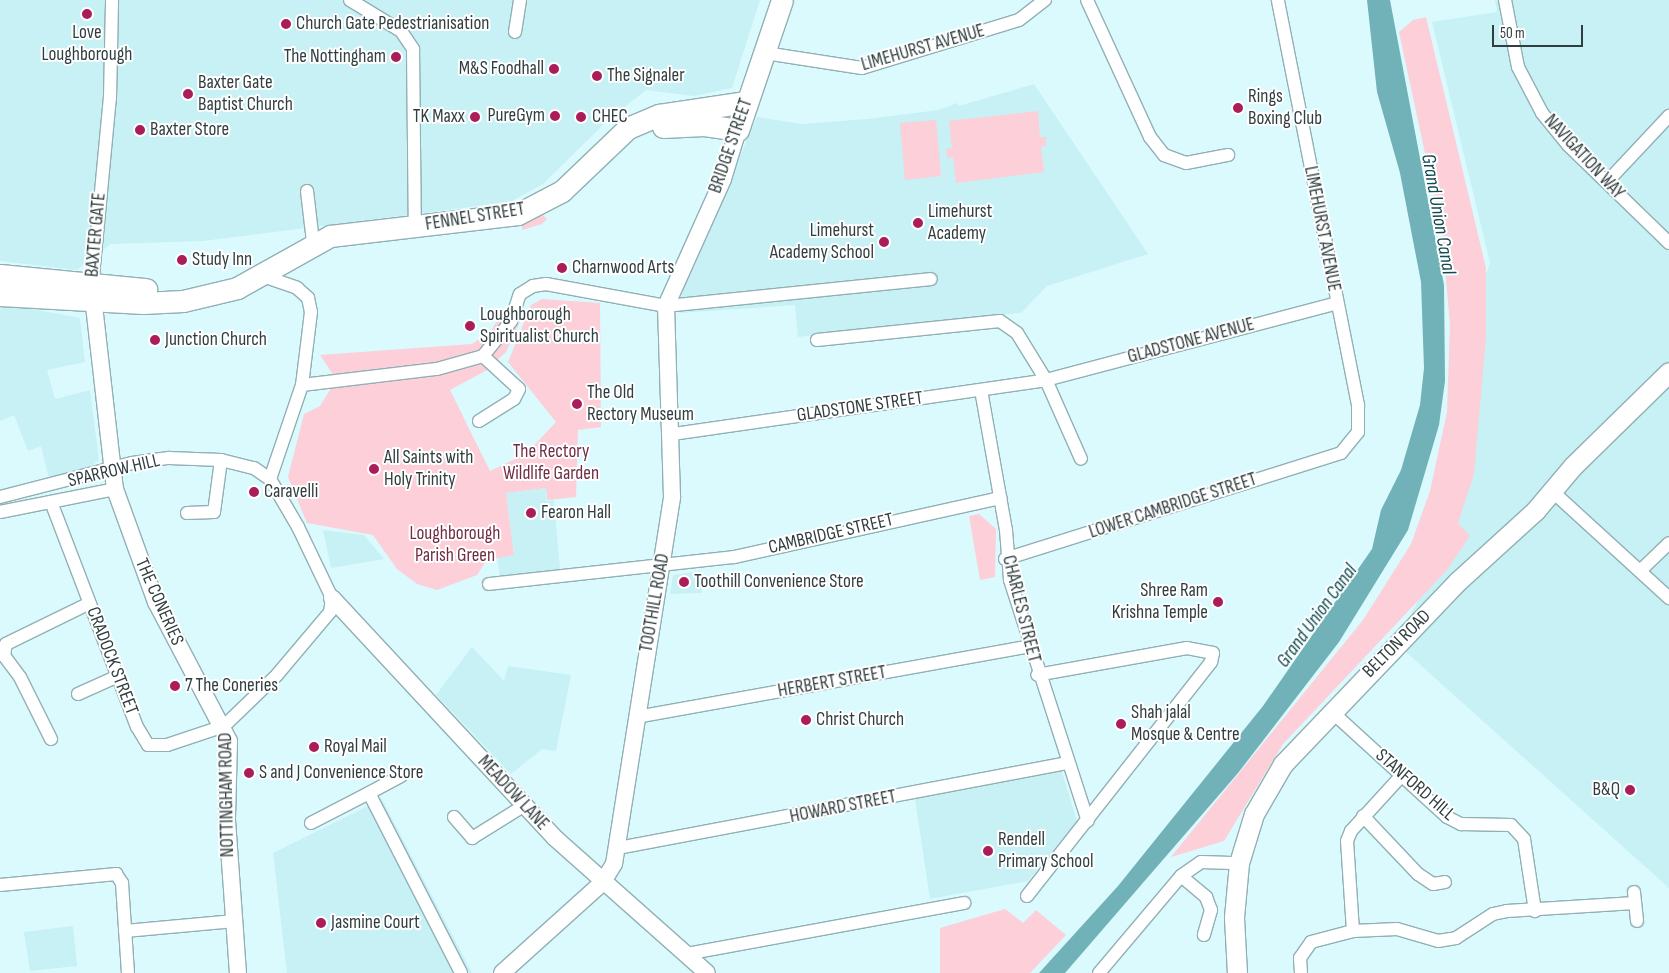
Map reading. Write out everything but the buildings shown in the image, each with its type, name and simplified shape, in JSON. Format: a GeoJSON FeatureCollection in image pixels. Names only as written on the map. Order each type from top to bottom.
{"type":"FeatureCollection","features":[{"type":"Feature","properties":{"kind":"highway","name":"BRIDGE STREET"},"geometry":{"type":"LineString","coordinates":[[738,130],[782,0]]}},
{"type":"Feature","properties":{"kind":"highway","name":"FENNEL STREET"},"geometry":{"type":"LineString","coordinates":[[313,242],[531,209],[562,191],[615,143],[628,128],[659,115],[746,102]]}},
{"type":"Feature","properties":{"kind":"highway","name":"FENNEL STREET"},"geometry":{"type":"LineString","coordinates":[[615,143],[684,125],[738,130]]}},
{"type":"Feature","properties":{"kind":"highway"},"geometry":{"type":"LineString","coordinates":[[0,295],[198,294],[237,288],[263,276],[313,242]]}},
{"type":"Feature","properties":{"kind":"highway"},"geometry":{"type":"LineString","coordinates":[[0,276],[91,295]]}},
{"type":"Feature","properties":{"kind":"main road","name":"BELTON ROAD"},"geometry":{"type":"LineString","coordinates":[[1237,973],[1234,917],[1239,863],[1266,789],[1331,711],[1669,372]]}},
{"type":"Feature","properties":{"kind":"street","name":"BAXTER GATE"},"geometry":{"type":"LineString","coordinates":[[111,470],[91,295],[110,98],[112,0]]}},
{"type":"Feature","properties":{"kind":"street"},"geometry":{"type":"LineString","coordinates":[[350,0],[401,31],[413,50],[415,227]]}},
{"type":"Feature","properties":{"kind":"street"},"geometry":{"type":"LineString","coordinates":[[515,32],[520,0]]}},
{"type":"Feature","properties":{"kind":"street","name":"LIMEHURST AVENUE"},"geometry":{"type":"LineString","coordinates":[[765,52],[862,68],[1019,20],[1045,0]]}},
{"type":"Feature","properties":{"kind":"street"},"geometry":{"type":"LineString","coordinates":[[1087,0],[1150,137],[1164,155],[1186,163],[1228,155]]}},
{"type":"Feature","properties":{"kind":"street","name":"LIMEHURST AVENUE"},"geometry":{"type":"LineString","coordinates":[[1278,0],[1360,418],[1358,432],[1341,453]]}},
{"type":"Feature","properties":{"kind":"street","name":"NAVIGATION WAY"},"geometry":{"type":"LineString","coordinates":[[1505,0],[1518,67],[1528,89],[1556,130],[1669,243]]}},
{"type":"Feature","properties":{"kind":"street"},"geometry":{"type":"LineString","coordinates":[[1607,182],[1669,116]]}},
{"type":"Feature","properties":{"kind":"street","name":"BRIDGE STREET"},"geometry":{"type":"LineString","coordinates":[[666,312],[723,179],[738,130]]}},
{"type":"Feature","properties":{"kind":"street"},"geometry":{"type":"LineString","coordinates":[[307,190],[313,242]]}},
{"type":"Feature","properties":{"kind":"street"},"geometry":{"type":"LineString","coordinates":[[263,276],[297,288],[309,304],[310,333],[302,385],[270,479],[332,598]]}},
{"type":"Feature","properties":{"kind":"street"},"geometry":{"type":"LineString","coordinates":[[302,385],[436,369],[483,356],[507,327],[520,294],[539,285],[666,312],[931,279]]}},
{"type":"Feature","properties":{"kind":"street","name":"GLADSTONE AVENUE"},"geometry":{"type":"LineString","coordinates":[[1046,380],[1337,303]]}},
{"type":"Feature","properties":{"kind":"street","name":"TOOTHILL ROAD"},"geometry":{"type":"LineString","coordinates":[[603,882],[618,848],[636,717],[672,497],[673,434],[666,312]]}},
{"type":"Feature","properties":{"kind":"street"},"geometry":{"type":"LineString","coordinates":[[817,340],[1000,321],[1017,333],[1046,380],[1081,458]]}},
{"type":"Feature","properties":{"kind":"street"},"geometry":{"type":"LineString","coordinates":[[479,421],[514,399],[519,389],[483,356]]}},
{"type":"Feature","properties":{"kind":"street","name":"GLADSTONE STREET"},"geometry":{"type":"LineString","coordinates":[[673,434],[1046,380]]}},
{"type":"Feature","properties":{"kind":"street","name":"CHARLES STREET"},"geometry":{"type":"LineString","coordinates":[[981,390],[1001,498],[1005,560],[1037,675],[1066,763],[1088,821]]}},
{"type":"Feature","properties":{"kind":"street","name":"LOWER CAMBRIDGE STREET"},"geometry":{"type":"LineString","coordinates":[[1005,560],[1341,453]]}},
{"type":"Feature","properties":{"kind":"street","name":"SPARROW HILL"},"geometry":{"type":"LineString","coordinates":[[0,497],[169,458],[221,460],[254,468],[270,479]]}},
{"type":"Feature","properties":{"kind":"street"},"geometry":{"type":"LineString","coordinates":[[187,513],[214,512],[221,460]]}},
{"type":"Feature","properties":{"kind":"street","name":"THE CONERIES"},"geometry":{"type":"LineString","coordinates":[[111,470],[115,489],[160,610],[224,726]]}},
{"type":"Feature","properties":{"kind":"street","name":"SPARROW HILL"},"geometry":{"type":"LineString","coordinates":[[0,512],[115,489]]}},
{"type":"Feature","properties":{"kind":"street"},"geometry":{"type":"LineString","coordinates":[[1552,491],[1669,598]]}},
{"type":"Feature","properties":{"kind":"street","name":"CAMBRIDGE STREET"},"geometry":{"type":"LineString","coordinates":[[489,584],[660,567],[734,557],[1001,498]]}},
{"type":"Feature","properties":{"kind":"street","name":"CRADOCK STREET"},"geometry":{"type":"LineString","coordinates":[[51,502],[118,676],[148,745],[167,745],[224,726]]}},
{"type":"Feature","properties":{"kind":"street"},"geometry":{"type":"LineString","coordinates":[[1640,571],[1669,543]]}},
{"type":"Feature","properties":{"kind":"street","name":"NOTTINGHAM ROAD"},"geometry":{"type":"LineString","coordinates":[[238,973],[226,820],[230,751],[224,726],[325,622],[332,598]]}},
{"type":"Feature","properties":{"kind":"street","name":"MEADOW LANE"},"geometry":{"type":"LineString","coordinates":[[332,598],[525,805],[603,882],[707,973]]}},
{"type":"Feature","properties":{"kind":"street"},"geometry":{"type":"LineString","coordinates":[[51,739],[20,676],[4,656],[3,646],[90,603]]}},
{"type":"Feature","properties":{"kind":"street","name":"HERBERT STREET"},"geometry":{"type":"LineString","coordinates":[[636,717],[1029,646]]}},
{"type":"Feature","properties":{"kind":"street"},"geometry":{"type":"LineString","coordinates":[[1027,896],[1088,821],[1213,653],[1187,648],[1037,675]]}},
{"type":"Feature","properties":{"kind":"street"},"geometry":{"type":"LineString","coordinates":[[78,694],[118,676]]}},
{"type":"Feature","properties":{"kind":"street","name":"STANFORD HILL"},"geometry":{"type":"LineString","coordinates":[[1331,711],[1461,824],[1511,825],[1524,838],[1535,911]]}},
{"type":"Feature","properties":{"kind":"street","name":"HOWARD STREET"},"geometry":{"type":"LineString","coordinates":[[618,848],[1066,763]]}},
{"type":"Feature","properties":{"kind":"street"},"geometry":{"type":"LineString","coordinates":[[1353,931],[1347,841],[1363,816],[1402,774]]}},
{"type":"Feature","properties":{"kind":"street"},"geometry":{"type":"LineString","coordinates":[[311,823],[401,776]]}},
{"type":"Feature","properties":{"kind":"street"},"geometry":{"type":"LineString","coordinates":[[369,794],[461,973]]}},
{"type":"Feature","properties":{"kind":"street"},"geometry":{"type":"LineString","coordinates":[[454,817],[472,838],[525,805]]}},
{"type":"Feature","properties":{"kind":"street"},"geometry":{"type":"LineString","coordinates":[[1363,816],[1418,874],[1433,884],[1444,882]]}},
{"type":"Feature","properties":{"kind":"street"},"geometry":{"type":"LineString","coordinates":[[1099,973],[1181,876],[1201,862],[1239,863]]}},
{"type":"Feature","properties":{"kind":"street"},"geometry":{"type":"LineString","coordinates":[[0,885],[107,872],[116,874],[122,883],[125,931],[124,973]]}},
{"type":"Feature","properties":{"kind":"street"},"geometry":{"type":"LineString","coordinates":[[1181,876],[1206,897],[1211,910],[1204,935]]}},
{"type":"Feature","properties":{"kind":"street"},"geometry":{"type":"LineString","coordinates":[[502,973],[603,882]]}},
{"type":"Feature","properties":{"kind":"street"},"geometry":{"type":"LineString","coordinates":[[1301,973],[1300,958],[1311,942],[1353,931],[1396,929],[1438,940],[1456,938],[1492,914],[1535,911],[1634,897],[1637,921]]}},
{"type":"Feature","properties":{"kind":"street"},"geometry":{"type":"LineString","coordinates":[[686,954],[964,903]]}},
{"type":"Feature","properties":{"kind":"street"},"geometry":{"type":"LineString","coordinates":[[125,931],[235,921]]}},
{"type":"Feature","properties":{"kind":"shaded area"},"geometry":{"type":"Polygon","coordinates":[[[0,0],[760,0],[732,88],[694,96],[646,90],[607,121],[543,184],[510,202],[203,241],[111,244],[77,270],[0,261],[0,0]]]}},
{"type":"Feature","properties":{"kind":"shaded area"},"geometry":{"type":"Polygon","coordinates":[[[1367,0],[1390,0],[1444,285],[1445,381],[1439,425],[1408,530],[1339,642],[1238,773],[1065,973],[1039,973],[1118,886],[1263,706],[1372,549],[1381,510],[1401,470],[1420,405],[1424,368],[1421,282],[1400,173],[1377,92],[1367,0]]]}},
{"type":"Feature","properties":{"kind":"shaded area"},"geometry":{"type":"Polygon","coordinates":[[[1495,0],[1669,0],[1669,888],[1406,652],[1401,632],[1421,595],[1470,320],[1490,263],[1432,22],[1497,12],[1495,0]]]}},
{"type":"Feature","properties":{"kind":"shaded area","name":"Limehurst Academy"},"geometry":{"type":"Polygon","coordinates":[[[1034,84],[1148,254],[1047,286],[1021,313],[798,337],[795,305],[679,313],[684,285],[757,117],[802,124],[867,119],[939,110],[957,103],[959,106],[1034,84]]]}},
{"type":"Feature","properties":{"kind":"shaded area"},"geometry":{"type":"Polygon","coordinates":[[[0,303],[80,318],[85,362],[47,370],[55,399],[90,390],[99,460],[84,472],[50,482],[41,446],[28,451],[14,415],[0,421],[0,303]]]}},
{"type":"Feature","properties":{"kind":"shaded area"},"geometry":{"type":"Polygon","coordinates":[[[546,488],[546,501],[554,500],[560,569],[500,577],[497,558],[514,554],[506,493],[546,488]]]}},
{"type":"Feature","properties":{"kind":"shaded area"},"geometry":{"type":"Polygon","coordinates":[[[323,530],[364,535],[384,559],[331,568],[323,530]]]}},
{"type":"Feature","properties":{"kind":"shaded area"},"geometry":{"type":"Polygon","coordinates":[[[700,571],[702,593],[670,594],[673,575],[700,571]]]}},
{"type":"Feature","properties":{"kind":"shaded area"},"geometry":{"type":"Polygon","coordinates":[[[472,647],[504,681],[508,666],[571,675],[556,751],[542,749],[511,774],[436,695],[472,647]]]}},
{"type":"Feature","properties":{"kind":"shaded area","name":"Rendell Primary School"},"geometry":{"type":"Polygon","coordinates":[[[1061,769],[1077,821],[1028,881],[930,899],[915,799],[1061,769]]]}},
{"type":"Feature","properties":{"kind":"shaded area"},"geometry":{"type":"Polygon","coordinates":[[[382,799],[472,973],[287,973],[273,853],[382,799]]]}},
{"type":"Feature","properties":{"kind":"shaded area"},"geometry":{"type":"Polygon","coordinates":[[[73,926],[77,966],[30,971],[24,932],[73,926]]]}},
{"type":"Feature","properties":{"kind":"green space"},"geometry":{"type":"Polygon","coordinates":[[[1426,17],[1486,268],[1486,337],[1474,474],[1458,523],[1470,536],[1447,570],[1283,744],[1224,841],[1171,857],[1363,620],[1411,544],[1430,491],[1447,412],[1450,325],[1442,233],[1399,32],[1413,20],[1426,17]]]}},
{"type":"Feature","properties":{"kind":"green space"},"geometry":{"type":"Polygon","coordinates":[[[1038,111],[1040,137],[1046,137],[1046,146],[1041,147],[1044,172],[956,183],[953,157],[947,158],[946,149],[952,148],[949,121],[1038,111]]]}},
{"type":"Feature","properties":{"kind":"green space"},"geometry":{"type":"Polygon","coordinates":[[[936,120],[941,176],[905,180],[900,123],[936,120]]]}},
{"type":"Feature","properties":{"kind":"green space"},"geometry":{"type":"Polygon","coordinates":[[[543,215],[547,219],[542,224],[522,230],[522,222],[543,215]]]}},
{"type":"Feature","properties":{"kind":"green space"},"geometry":{"type":"Polygon","coordinates":[[[542,299],[600,303],[601,427],[578,430],[576,497],[547,500],[546,488],[506,493],[514,555],[487,560],[477,575],[437,590],[417,584],[397,569],[373,535],[307,523],[288,477],[304,414],[320,406],[333,385],[332,373],[320,355],[472,344],[491,331],[503,310],[522,317],[506,352],[487,370],[450,390],[490,471],[526,454],[556,422],[508,362],[531,305],[542,299]]]}},
{"type":"Feature","properties":{"kind":"green space"},"geometry":{"type":"Polygon","coordinates":[[[979,514],[996,529],[995,577],[980,580],[969,516],[979,514]]]}},
{"type":"Feature","properties":{"kind":"green space"},"geometry":{"type":"Polygon","coordinates":[[[1005,909],[1023,923],[1036,910],[1066,935],[1030,973],[940,973],[940,928],[1005,909]]]}},
{"type":"Feature","properties":{"kind":"place","name":"Love Loughborough"},"geometry":{"type":"Point","coordinates":[87,14]}},
{"type":"Feature","properties":{"kind":"place","name":"Church Gate Pedestrianisation"},"geometry":{"type":"Point","coordinates":[286,24]}},
{"type":"Feature","properties":{"kind":"place","name":"The Nottingham"},"geometry":{"type":"Point","coordinates":[396,57]}},
{"type":"Feature","properties":{"kind":"place","name":"M&S Foodhall"},"geometry":{"type":"Point","coordinates":[554,69]}},
{"type":"Feature","properties":{"kind":"place","name":"The Signaler"},"geometry":{"type":"Point","coordinates":[597,76]}},
{"type":"Feature","properties":{"kind":"place","name":"Baxter Gate Baptist Church"},"geometry":{"type":"Point","coordinates":[188,94]}},
{"type":"Feature","properties":{"kind":"place","name":"Rings Boxing Club"},"geometry":{"type":"Point","coordinates":[1238,108]}},
{"type":"Feature","properties":{"kind":"place","name":"PureGym"},"geometry":{"type":"Point","coordinates":[555,116]}},
{"type":"Feature","properties":{"kind":"place","name":"TK Maxx"},"geometry":{"type":"Point","coordinates":[475,117]}},
{"type":"Feature","properties":{"kind":"place","name":"CHEC"},"geometry":{"type":"Point","coordinates":[581,117]}},
{"type":"Feature","properties":{"kind":"place","name":"Baxter Store"},"geometry":{"type":"Point","coordinates":[140,130]}},
{"type":"Feature","properties":{"kind":"place","name":"Limehurst Academy"},"geometry":{"type":"Point","coordinates":[918,223]}},
{"type":"Feature","properties":{"kind":"place","name":"Limehurst Academy School"},"geometry":{"type":"Point","coordinates":[884,242]}},
{"type":"Feature","properties":{"kind":"place","name":"Study Inn"},"geometry":{"type":"Point","coordinates":[182,260]}},
{"type":"Feature","properties":{"kind":"place","name":"Charnwood Arts"},"geometry":{"type":"Point","coordinates":[562,268]}},
{"type":"Feature","properties":{"kind":"place","name":"Loughborough Spiritualist Church"},"geometry":{"type":"Point","coordinates":[470,326]}},
{"type":"Feature","properties":{"kind":"place","name":"Junction Church"},"geometry":{"type":"Point","coordinates":[155,340]}},
{"type":"Feature","properties":{"kind":"place","name":"The Old Rectory Museum"},"geometry":{"type":"Point","coordinates":[577,404]}},
{"type":"Feature","properties":{"kind":"place","name":"All Saints with Holy Trinity"},"geometry":{"type":"Point","coordinates":[374,469]}},
{"type":"Feature","properties":{"kind":"place","name":"Caravelli"},"geometry":{"type":"Point","coordinates":[254,492]}},
{"type":"Feature","properties":{"kind":"place","name":"Fearon Hall"},"geometry":{"type":"Point","coordinates":[531,513]}},
{"type":"Feature","properties":{"kind":"place","name":"Toothill Convenience Store"},"geometry":{"type":"Point","coordinates":[684,582]}},
{"type":"Feature","properties":{"kind":"place","name":"Shree Ram Krishna Temple"},"geometry":{"type":"Point","coordinates":[1218,602]}},
{"type":"Feature","properties":{"kind":"place","name":"7 The Coneries"},"geometry":{"type":"Point","coordinates":[175,686]}},
{"type":"Feature","properties":{"kind":"place","name":"Christ Church"},"geometry":{"type":"Point","coordinates":[806,720]}},
{"type":"Feature","properties":{"kind":"place","name":"Shah jalal Mosque & Centre"},"geometry":{"type":"Point","coordinates":[1121,724]}},
{"type":"Feature","properties":{"kind":"place","name":"Royal Mail"},"geometry":{"type":"Point","coordinates":[314,747]}},
{"type":"Feature","properties":{"kind":"place","name":"S and J Convenience Store"},"geometry":{"type":"Point","coordinates":[249,773]}},
{"type":"Feature","properties":{"kind":"place","name":"B&Q"},"geometry":{"type":"Point","coordinates":[1630,790]}},
{"type":"Feature","properties":{"kind":"place","name":"Rendell Primary School"},"geometry":{"type":"Point","coordinates":[988,851]}},
{"type":"Feature","properties":{"kind":"place","name":"Jasmine Court"},"geometry":{"type":"Point","coordinates":[321,923]}},
{"type":"Feature","properties":{"kind":"water label","name":"Grand Union Canal"},"geometry":{"type":"Point","coordinates":[1438,214]}},
{"type":"Feature","properties":{"kind":"water label","name":"Grand Union Canal"},"geometry":{"type":"Point","coordinates":[1317,616]}},
{"type":"Feature","properties":{"kind":"park label","name":"The Rectory Wildlife Garden"},"geometry":{"type":"Point","coordinates":[551,463]}},
{"type":"Feature","properties":{"kind":"park label","name":"Loughborough Parish Green"},"geometry":{"type":"Point","coordinates":[455,545]}}]}
